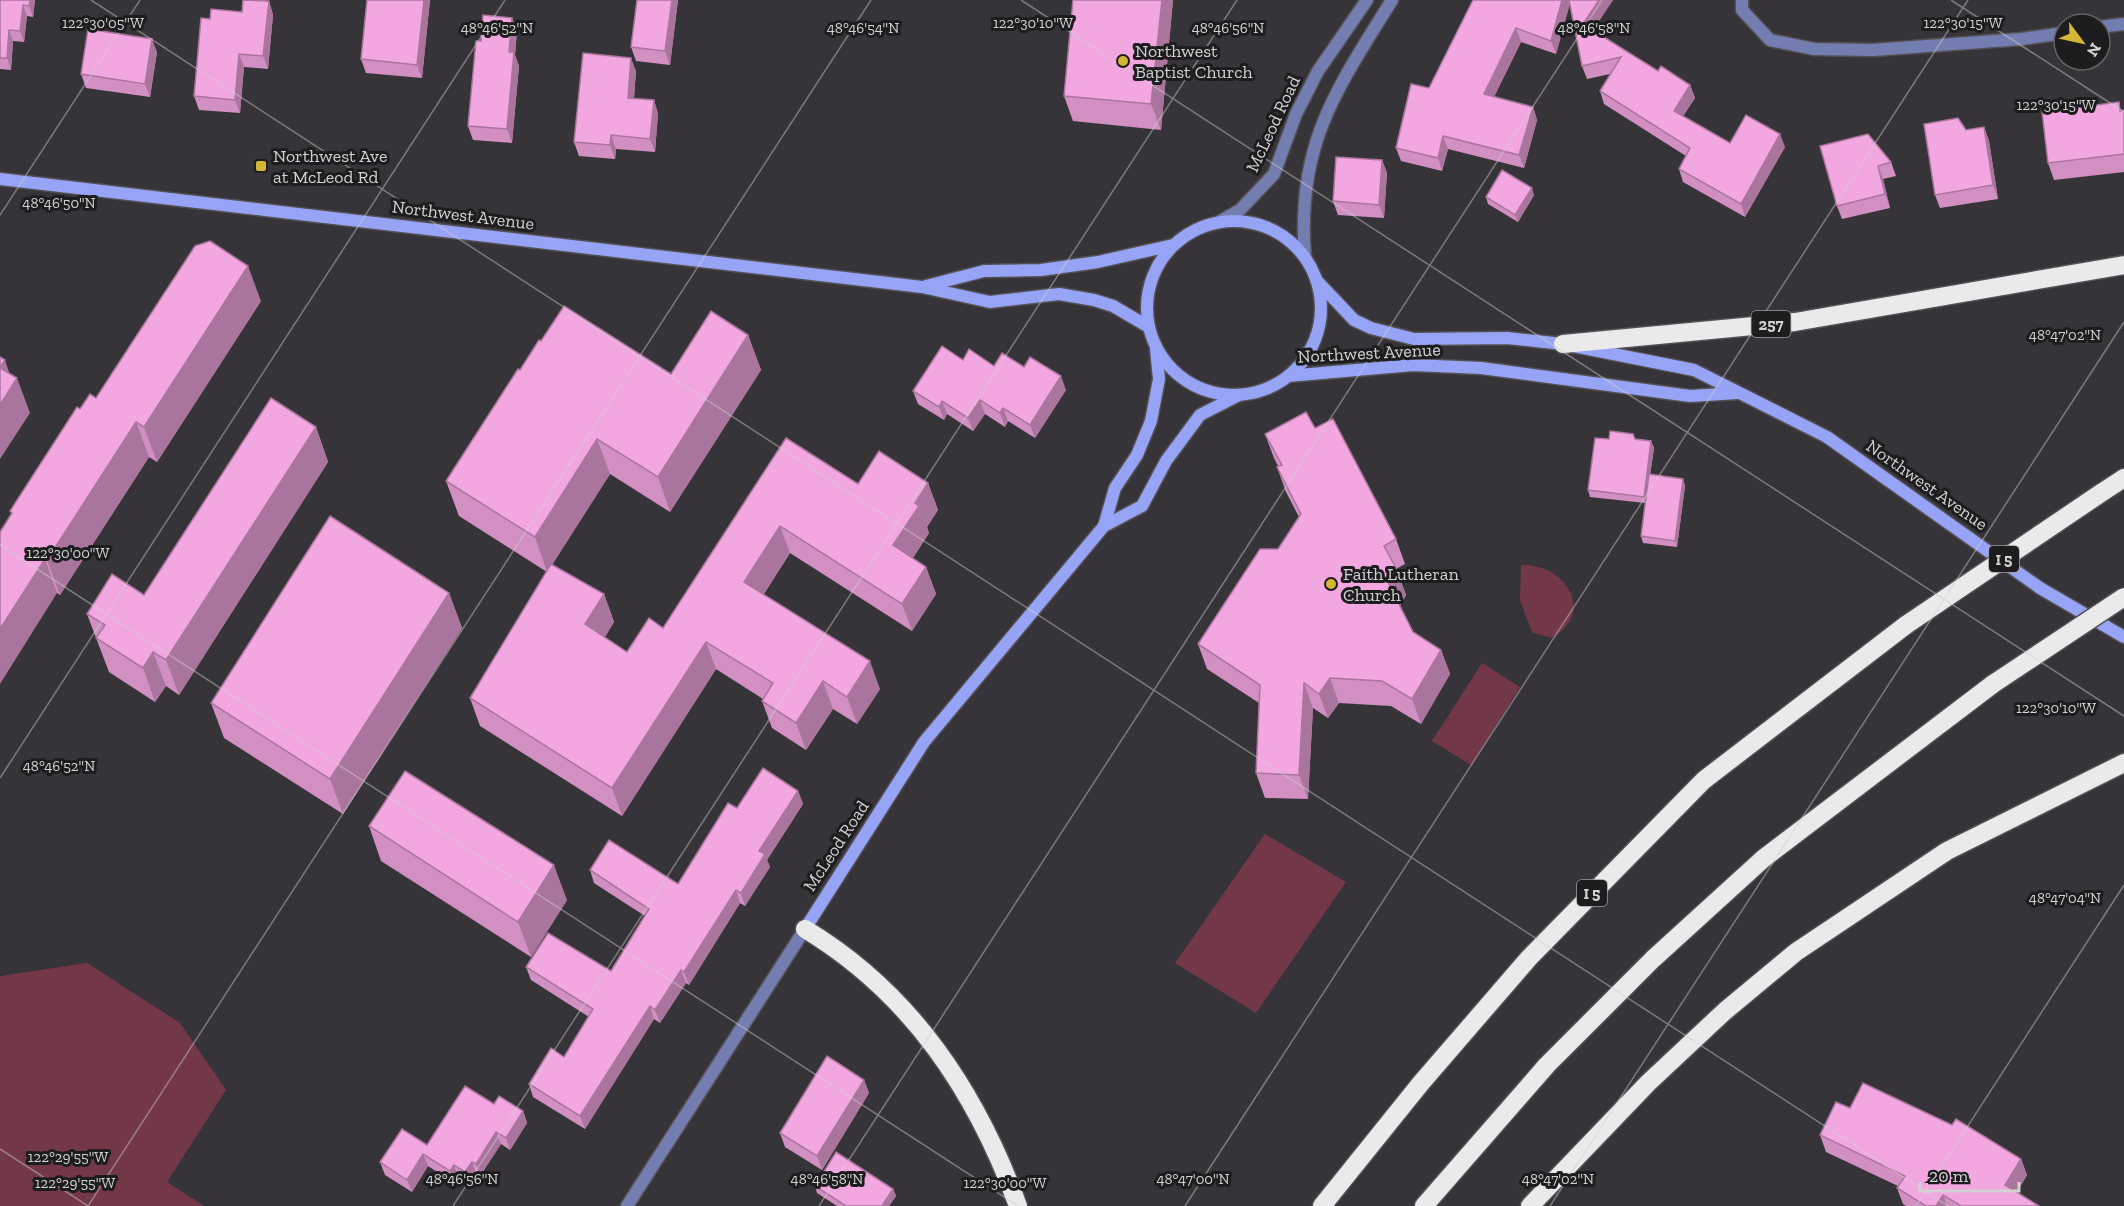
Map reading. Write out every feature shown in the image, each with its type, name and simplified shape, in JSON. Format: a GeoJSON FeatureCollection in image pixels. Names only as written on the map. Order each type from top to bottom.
{"type":"FeatureCollection","features":[{"type":"Feature","properties":{"kind":"highway","name":"257"},"geometry":{"type":"LineString","coordinates":[[1563,345],[1795,322],[2124,265]]}},
{"type":"Feature","properties":{"kind":"highway","name":"I 5"},"geometry":{"type":"LineString","coordinates":[[1322,1206],[1421,1083],[1529,958],[1704,780],[1906,625],[2124,478]]}},
{"type":"Feature","properties":{"kind":"highway"},"geometry":{"type":"LineString","coordinates":[[1424,1206],[1547,1065],[1653,959],[1764,858],[1993,684],[2124,597]]}},
{"type":"Feature","properties":{"kind":"highway"},"geometry":{"type":"LineString","coordinates":[[1530,1206],[1648,1083],[1725,1011],[1796,952],[1947,851],[2090,783],[2124,763]]}},
{"type":"Feature","properties":{"kind":"highway"},"geometry":{"type":"LineString","coordinates":[[805,929],[842,951],[905,1009],[954,1074],[982,1120],[1018,1206]]}},
{"type":"Feature","properties":{"kind":"main road","name":"Northwest Avenue"},"geometry":{"type":"LineString","coordinates":[[0,178],[922,287],[990,302],[1059,294],[1113,306],[1149,327]]}},
{"type":"Feature","properties":{"kind":"main road"},"geometry":{"type":"LineString","coordinates":[[1239,220],[1262,225],[1286,238],[1305,257],[1317,281],[1321,298],[1317,332],[1304,359],[1288,376],[1266,388],[1239,395],[1211,392],[1186,381],[1175,372],[1156,347],[1149,327],[1147,301],[1150,284],[1158,264],[1173,245],[1185,236],[1219,222],[1239,220]]}},
{"type":"Feature","properties":{"kind":"main road","name":"Northwest Avenue"},"geometry":{"type":"LineString","coordinates":[[922,287],[984,271],[1053,268],[1098,262],[1173,245]]}},
{"type":"Feature","properties":{"kind":"main road","name":"Northwest Avenue"},"geometry":{"type":"LineString","coordinates":[[1317,281],[1354,320],[1371,328],[1414,339],[1507,338],[1563,345],[1694,370],[1827,437],[2040,588],[2123,636]]}},
{"type":"Feature","properties":{"kind":"main road","name":"McLeod Road"},"geometry":{"type":"LineString","coordinates":[[1104,526],[1115,488],[1137,455],[1151,421],[1159,379],[1156,347]]}},
{"type":"Feature","properties":{"kind":"main road","name":"Northwest Avenue"},"geometry":{"type":"LineString","coordinates":[[1288,376],[1413,365],[1459,367],[1690,396],[1738,393]]}},
{"type":"Feature","properties":{"kind":"main road","name":"McLeod Road"},"geometry":{"type":"LineString","coordinates":[[805,929],[924,742],[1104,526],[1142,506],[1166,460],[1200,415],[1239,395]]}},
{"type":"Feature","properties":{"kind":"street","name":"McLeod Road"},"geometry":{"type":"LineString","coordinates":[[1219,222],[1248,203],[1274,174],[1296,114],[1318,71],[1367,0]]}},
{"type":"Feature","properties":{"kind":"street"},"geometry":{"type":"LineString","coordinates":[[1305,257],[1302,222],[1304,184],[1318,134],[1336,90],[1392,0]]}},
{"type":"Feature","properties":{"kind":"street"},"geometry":{"type":"LineString","coordinates":[[1742,0],[1742,10],[1770,40],[1814,49],[1873,50],[2052,35]]}},
{"type":"Feature","properties":{"kind":"street","name":"McLeod Road"},"geometry":{"type":"LineString","coordinates":[[627,1206],[805,929]]}},
{"type":"Feature","properties":{"kind":"shaded area"},"geometry":{"type":"Polygon","coordinates":[[[1521,565],[1551,572],[1563,581],[1570,592],[1573,604],[1572,617],[1565,628],[1551,638],[1532,632],[1520,600],[1521,565]]]}},
{"type":"Feature","properties":{"kind":"shaded area"},"geometry":{"type":"Polygon","coordinates":[[[1482,663],[1520,687],[1471,765],[1432,741],[1482,663]]]}},
{"type":"Feature","properties":{"kind":"shaded area"},"geometry":{"type":"Polygon","coordinates":[[[1265,834],[1346,882],[1256,1013],[1175,963],[1265,834]]]}},
{"type":"Feature","properties":{"kind":"shaded area"},"geometry":{"type":"Polygon","coordinates":[[[87,963],[180,1023],[226,1090],[167,1182],[204,1206],[0,1206],[0,976],[87,963]]]}},
{"type":"Feature","properties":{"kind":"building"},"geometry":{"type":"Polygon","coordinates":[[[0,0],[30,0],[29,6],[23,5],[20,31],[9,30],[7,58],[0,58],[0,0]]]}},
{"type":"Feature","properties":{"kind":"building"},"geometry":{"type":"Polygon","coordinates":[[[243,0],[269,1],[263,56],[239,54],[235,100],[194,96],[201,18],[210,19],[211,9],[242,12],[243,0]]]}},
{"type":"Feature","properties":{"kind":"building"},"geometry":{"type":"Polygon","coordinates":[[[367,0],[424,0],[417,65],[361,59],[367,0]]]}},
{"type":"Feature","properties":{"kind":"building"},"geometry":{"type":"Polygon","coordinates":[[[637,0],[672,0],[665,51],[631,47],[637,0]]]}},
{"type":"Feature","properties":{"kind":"building","name":"Northwest Baptist Church"},"geometry":{"type":"Polygon","coordinates":[[[1073,0],[1162,0],[1151,104],[1064,96],[1073,0]]]}},
{"type":"Feature","properties":{"kind":"building"},"geometry":{"type":"Polygon","coordinates":[[[1473,0],[1562,0],[1551,41],[1516,28],[1484,94],[1533,107],[1519,155],[1443,136],[1438,158],[1396,148],[1411,84],[1429,88],[1473,0]]]}},
{"type":"Feature","properties":{"kind":"building"},"geometry":{"type":"Polygon","coordinates":[[[1569,0],[1599,0],[1583,24],[1658,71],[1661,66],[1690,85],[1674,111],[1730,143],[1746,115],[1780,134],[1741,204],[1679,169],[1690,148],[1600,91],[1621,57],[1582,66],[1569,0]]]}},
{"type":"Feature","properties":{"kind":"building"},"geometry":{"type":"Polygon","coordinates":[[[483,15],[512,18],[509,52],[514,52],[507,129],[468,126],[476,41],[481,41],[483,15]]]}},
{"type":"Feature","properties":{"kind":"building"},"geometry":{"type":"Polygon","coordinates":[[[88,29],[152,39],[145,84],[81,74],[88,29]]]}},
{"type":"Feature","properties":{"kind":"building"},"geometry":{"type":"Polygon","coordinates":[[[583,53],[631,58],[628,98],[654,100],[650,139],[611,135],[610,145],[574,142],[583,53]]]}},
{"type":"Feature","properties":{"kind":"building"},"geometry":{"type":"Polygon","coordinates":[[[2119,102],[2120,111],[2124,110],[2124,154],[2048,163],[2042,112],[2119,102]]]}},
{"type":"Feature","properties":{"kind":"building"},"geometry":{"type":"Polygon","coordinates":[[[1958,118],[1966,130],[1984,127],[1993,185],[1935,195],[1924,124],[1958,118]]]}},
{"type":"Feature","properties":{"kind":"building"},"geometry":{"type":"Polygon","coordinates":[[[1868,134],[1891,162],[1878,166],[1885,194],[1837,206],[1820,146],[1868,134]]]}},
{"type":"Feature","properties":{"kind":"building"},"geometry":{"type":"Polygon","coordinates":[[[1336,157],[1382,160],[1379,205],[1333,201],[1336,157]]]}},
{"type":"Feature","properties":{"kind":"building"},"geometry":{"type":"Polygon","coordinates":[[[1502,170],[1532,188],[1515,215],[1486,197],[1502,170]]]}},
{"type":"Feature","properties":{"kind":"building"},"geometry":{"type":"Polygon","coordinates":[[[210,241],[248,266],[144,427],[136,422],[0,629],[0,532],[12,513],[10,511],[77,407],[80,409],[90,394],[96,398],[195,246],[210,241]]]}},
{"type":"Feature","properties":{"kind":"building"},"geometry":{"type":"Polygon","coordinates":[[[564,306],[671,374],[711,311],[748,335],[658,477],[597,439],[535,537],[446,481],[518,369],[520,370],[564,306]]]}},
{"type":"Feature","properties":{"kind":"building"},"geometry":{"type":"Polygon","coordinates":[[[942,346],[963,360],[969,349],[994,366],[1002,353],[1024,367],[1030,357],[1061,376],[1030,425],[1003,408],[1000,413],[980,400],[968,418],[942,401],[939,407],[913,391],[942,346]]]}},
{"type":"Feature","properties":{"kind":"building"},"geometry":{"type":"Polygon","coordinates":[[[0,357],[5,360],[0,367],[0,357]]]}},
{"type":"Feature","properties":{"kind":"building"},"geometry":{"type":"Polygon","coordinates":[[[0,368],[17,378],[0,405],[0,368]]]}},
{"type":"Feature","properties":{"kind":"building"},"geometry":{"type":"Polygon","coordinates":[[[271,398],[316,427],[166,660],[153,652],[143,668],[96,638],[105,625],[87,614],[112,574],[144,595],[271,398]]]}},
{"type":"Feature","properties":{"kind":"building","name":"Faith Lutheran Church"},"geometry":{"type":"Polygon","coordinates":[[[1306,412],[1315,428],[1333,419],[1396,539],[1384,546],[1397,570],[1389,584],[1413,632],[1441,650],[1412,699],[1382,681],[1330,678],[1319,694],[1304,683],[1299,775],[1256,773],[1260,685],[1198,644],[1260,549],[1278,549],[1301,514],[1277,467],[1282,465],[1265,434],[1306,412]]]}},
{"type":"Feature","properties":{"kind":"building"},"geometry":{"type":"Polygon","coordinates":[[[1610,431],[1633,434],[1635,439],[1651,441],[1644,497],[1588,490],[1595,438],[1609,439],[1610,431]]]}},
{"type":"Feature","properties":{"kind":"building"},"geometry":{"type":"Polygon","coordinates":[[[786,438],[858,484],[879,451],[928,483],[915,503],[919,506],[893,545],[926,567],[902,604],[780,526],[744,582],[870,661],[847,697],[823,681],[796,723],[762,701],[773,683],[706,642],[612,788],[470,698],[551,564],[604,594],[585,624],[627,652],[649,618],[663,628],[786,438]]]}},
{"type":"Feature","properties":{"kind":"building"},"geometry":{"type":"Polygon","coordinates":[[[1649,474],[1683,479],[1675,541],[1641,536],[1649,474]]]}},
{"type":"Feature","properties":{"kind":"building"},"geometry":{"type":"Polygon","coordinates":[[[330,516],[449,593],[330,779],[211,703],[330,516]]]}},
{"type":"Feature","properties":{"kind":"building"},"geometry":{"type":"Polygon","coordinates":[[[763,768],[798,791],[759,851],[765,854],[741,893],[736,890],[684,972],[681,970],[655,1010],[650,1006],[580,1116],[529,1084],[551,1048],[564,1057],[593,1009],[526,967],[548,933],[611,971],[649,909],[590,870],[609,840],[678,884],[728,803],[737,808],[763,768]]]}},
{"type":"Feature","properties":{"kind":"building"},"geometry":{"type":"Polygon","coordinates":[[[405,771],[554,865],[518,922],[369,826],[405,771]]]}},
{"type":"Feature","properties":{"kind":"building"},"geometry":{"type":"Polygon","coordinates":[[[827,1056],[864,1080],[817,1156],[780,1133],[827,1056]]]}},
{"type":"Feature","properties":{"kind":"building"},"geometry":{"type":"Polygon","coordinates":[[[1863,1083],[1952,1125],[1956,1119],[2021,1159],[2005,1185],[2039,1206],[1961,1206],[1943,1195],[1936,1206],[1926,1206],[1897,1188],[1905,1176],[1820,1135],[1836,1102],[1850,1108],[1863,1083]]]}},
{"type":"Feature","properties":{"kind":"building"},"geometry":{"type":"Polygon","coordinates":[[[465,1086],[494,1104],[499,1096],[523,1111],[506,1138],[496,1132],[476,1164],[472,1162],[465,1172],[454,1165],[450,1171],[423,1154],[407,1180],[380,1162],[402,1129],[427,1145],[465,1086]]]}},
{"type":"Feature","properties":{"kind":"building"},"geometry":{"type":"Polygon","coordinates":[[[836,1152],[893,1189],[882,1206],[846,1206],[815,1186],[836,1152]]]}},
{"type":"Feature","properties":{"kind":"place","name":"Northwest Baptist Church"},"geometry":{"type":"Point","coordinates":[1123,61]}},
{"type":"Feature","properties":{"kind":"place","name":"Northwest Ave at McLeod Rd"},"geometry":{"type":"Point","coordinates":[261,166]}},
{"type":"Feature","properties":{"kind":"place","name":"Faith Lutheran Church"},"geometry":{"type":"Point","coordinates":[1331,584]}}]}
